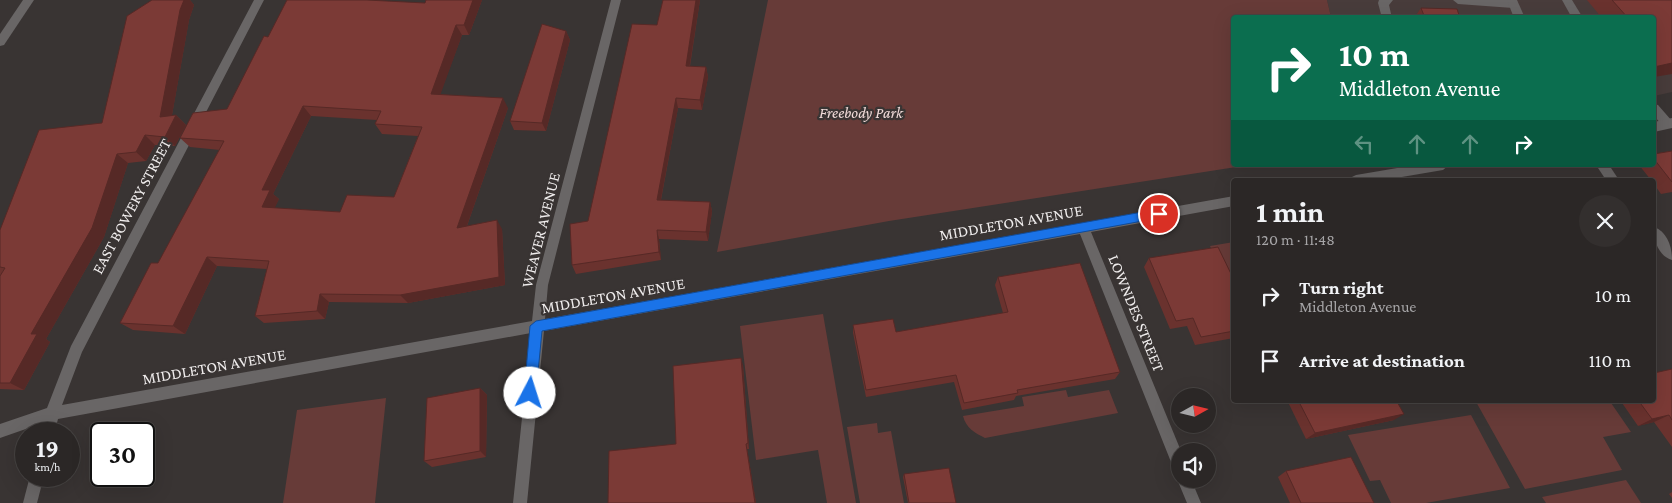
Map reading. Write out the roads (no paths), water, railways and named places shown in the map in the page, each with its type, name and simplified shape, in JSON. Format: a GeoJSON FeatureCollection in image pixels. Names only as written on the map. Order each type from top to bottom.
{"type":"FeatureCollection","features":[{"type":"Feature","properties":{"kind":"street"},"geometry":{"type":"LineString","coordinates":[[0,42],[29,0]]}},
{"type":"Feature","properties":{"kind":"street","name":"EAST BOWERY STREET"},"geometry":{"type":"LineString","coordinates":[[50,422],[76,350],[259,0]]}},
{"type":"Feature","properties":{"kind":"street","name":"WEAVER AVENUE"},"geometry":{"type":"LineString","coordinates":[[520,503],[536,326],[542,285],[616,0]]}},
{"type":"Feature","properties":{"kind":"street"},"geometry":{"type":"LineString","coordinates":[[1386,15],[1383,3],[1388,0]]}},
{"type":"Feature","properties":{"kind":"street"},"geometry":{"type":"LineString","coordinates":[[1458,0],[1512,2],[1518,15]]}},
{"type":"Feature","properties":{"kind":"street"},"geometry":{"type":"LineString","coordinates":[[1566,0],[1576,15]]}},
{"type":"Feature","properties":{"kind":"street"},"geometry":{"type":"LineString","coordinates":[[1656,110],[1670,123]]}},
{"type":"Feature","properties":{"kind":"street"},"geometry":{"type":"LineString","coordinates":[[1656,126],[1670,123]]}},
{"type":"Feature","properties":{"kind":"street"},"geometry":{"type":"LineString","coordinates":[[1368,178],[1431,167]]}},
{"type":"Feature","properties":{"kind":"street"},"geometry":{"type":"LineString","coordinates":[[1604,167],[1612,178]]}},
{"type":"Feature","properties":{"kind":"street","name":"MIDDLETON AVENUE"},"geometry":{"type":"LineString","coordinates":[[0,431],[52,412],[1231,202]]}},
{"type":"Feature","properties":{"kind":"street","name":"LOWNDES STREET"},"geometry":{"type":"LineString","coordinates":[[1083,227],[1171,446]]}},
{"type":"Feature","properties":{"kind":"street"},"geometry":{"type":"LineString","coordinates":[[1656,235],[1672,255]]}},
{"type":"Feature","properties":{"kind":"street"},"geometry":{"type":"LineString","coordinates":[[30,503],[34,487]]}},
{"type":"Feature","properties":{"kind":"street"},"geometry":{"type":"LineString","coordinates":[[1188,488],[1194,503]]}},
{"type":"Feature","properties":{"kind":"park label","name":"Freebody Park"},"geometry":{"type":"Point","coordinates":[861,112]}}]}
